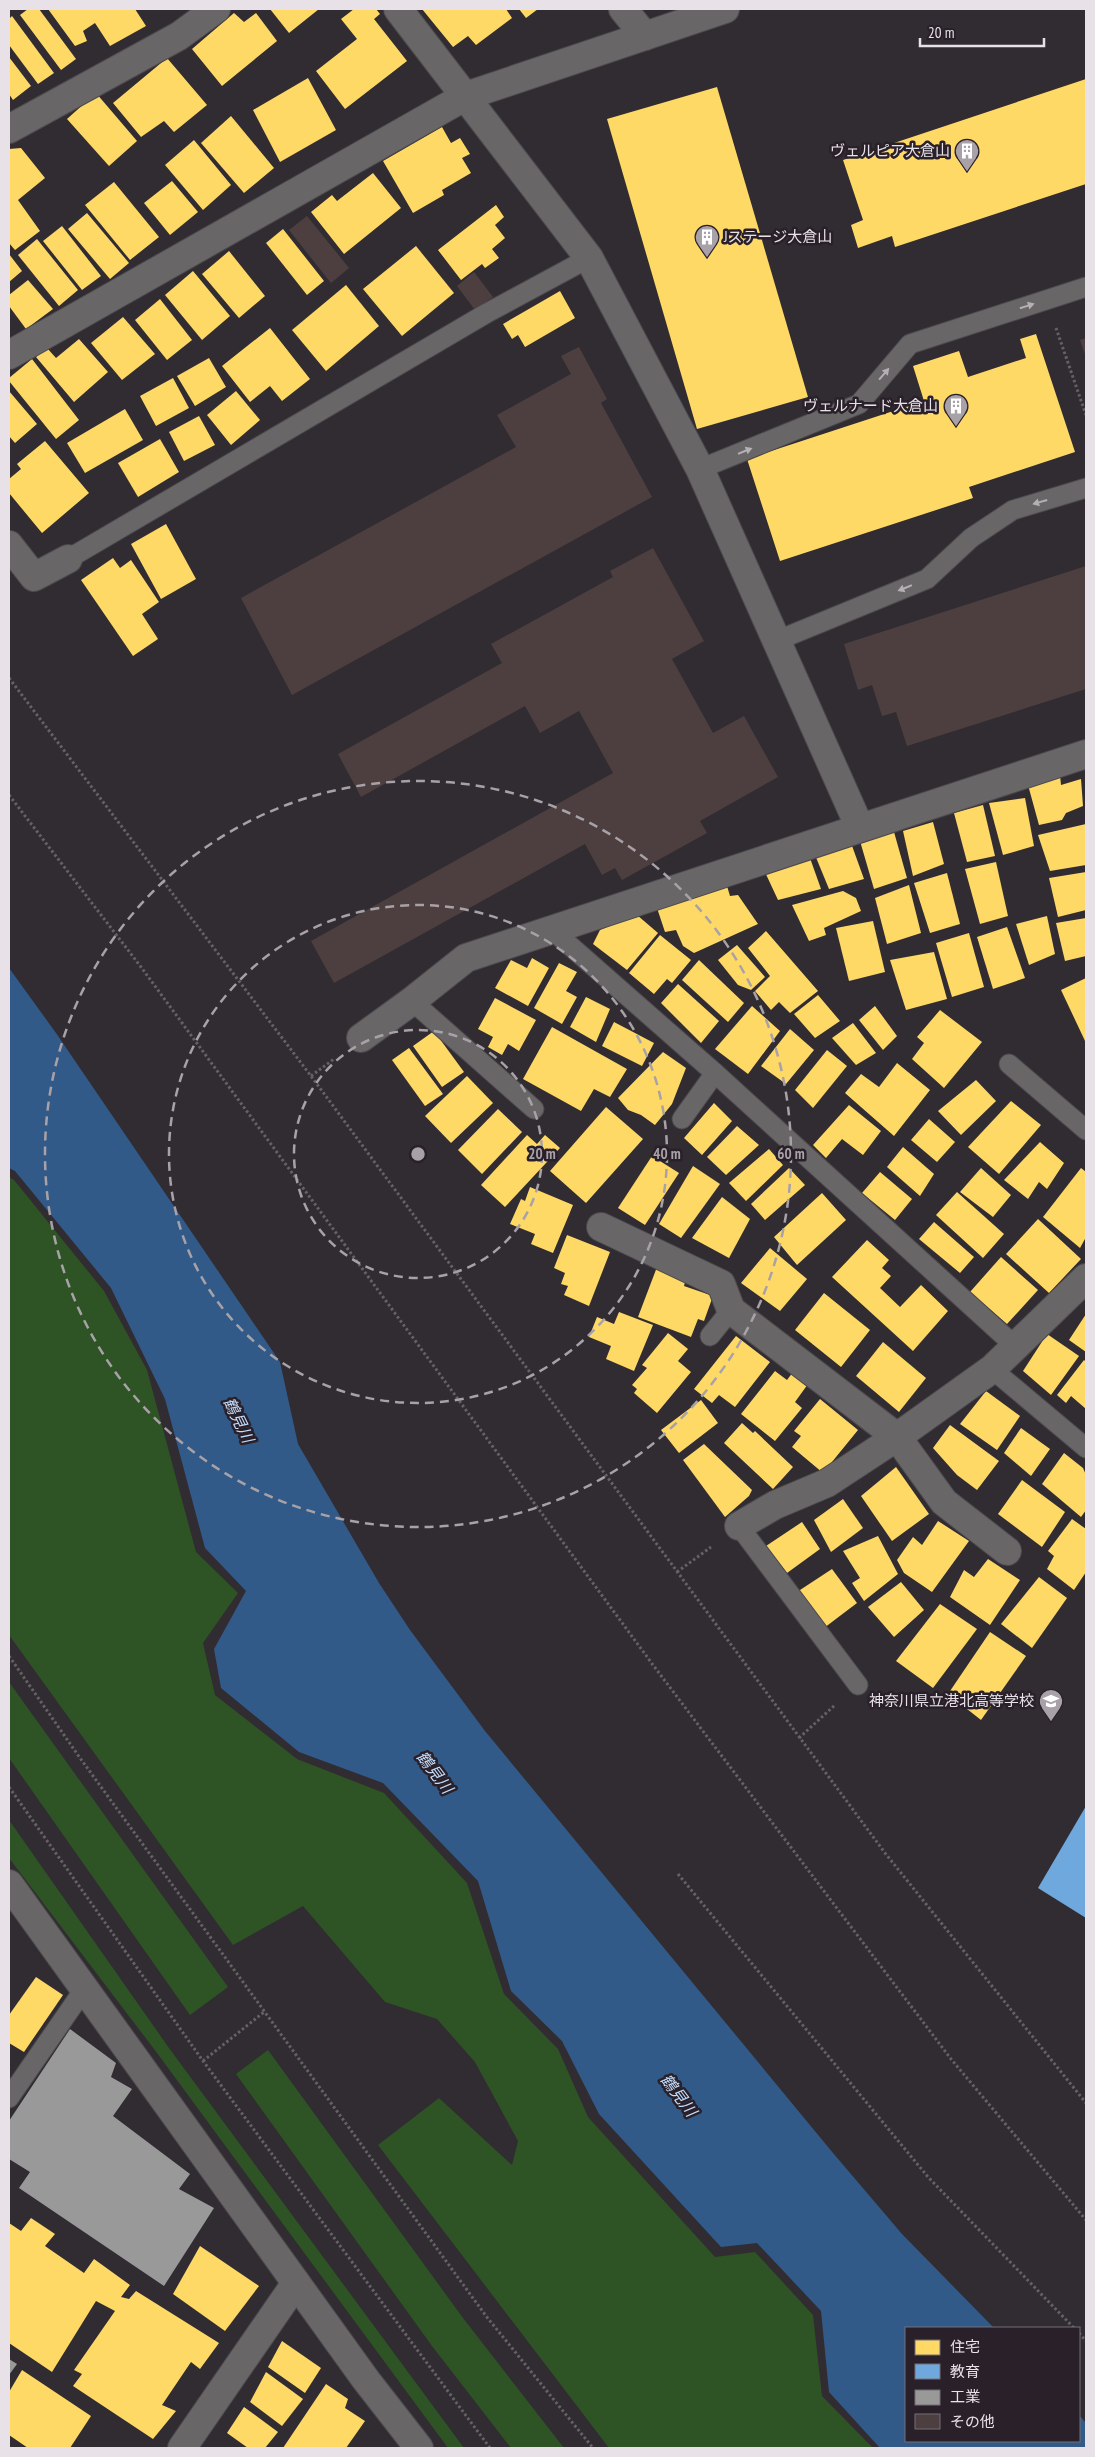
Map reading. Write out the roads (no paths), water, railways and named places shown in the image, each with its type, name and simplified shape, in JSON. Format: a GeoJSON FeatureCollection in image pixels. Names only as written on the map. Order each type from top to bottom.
{"type":"FeatureCollection","features":[{"type":"Feature","properties":{"kind":"street"},"geometry":{"type":"LineString","coordinates":[[9,129],[179,36],[216,9]]}},
{"type":"Feature","properties":{"kind":"street"},"geometry":{"type":"LineString","coordinates":[[398,9],[589,258],[700,469],[860,828]]}},
{"type":"Feature","properties":{"kind":"street"},"geometry":{"type":"LineString","coordinates":[[623,9],[645,36]]}},
{"type":"Feature","properties":{"kind":"street"},"geometry":{"type":"LineString","coordinates":[[9,355],[466,96],[725,9]]}},
{"type":"Feature","properties":{"kind":"street"},"geometry":{"type":"LineString","coordinates":[[9,545],[34,577],[68,558]]}},
{"type":"Feature","properties":{"kind":"street"},"geometry":{"type":"LineString","coordinates":[[361,1038],[466,958],[1086,754]]}},
{"type":"Feature","properties":{"kind":"street"},"geometry":{"type":"LineString","coordinates":[[601,1227],[720,1284],[731,1310],[897,1437],[944,1502],[1008,1551]]}},
{"type":"Feature","properties":{"kind":"street"},"geometry":{"type":"LineString","coordinates":[[739,1526],[776,1505],[826,1483],[897,1437],[992,1369],[1086,1278]]}},
{"type":"Feature","properties":{"kind":"street"},"geometry":{"type":"LineString","coordinates":[[9,1884],[296,2283],[418,2448]]}},
{"type":"Feature","properties":{"kind":"street"},"geometry":{"type":"LineString","coordinates":[[182,2448],[296,2283]]}},
{"type":"Feature","properties":{"kind":"lane"},"geometry":{"type":"LineString","coordinates":[[68,558],[487,313],[589,258]]}},
{"type":"Feature","properties":{"kind":"lane"},"geometry":{"type":"LineString","coordinates":[[700,469],[858,404],[910,344],[1086,287]]}},
{"type":"Feature","properties":{"kind":"lane"},"geometry":{"type":"LineString","coordinates":[[776,641],[927,579],[971,538],[1014,510],[1086,488]]}},
{"type":"Feature","properties":{"kind":"lane"},"geometry":{"type":"LineString","coordinates":[[551,929],[715,1073],[1016,1347]]}},
{"type":"Feature","properties":{"kind":"lane"},"geometry":{"type":"LineString","coordinates":[[412,1001],[534,1109]]}},
{"type":"Feature","properties":{"kind":"lane"},"geometry":{"type":"LineString","coordinates":[[1009,1064],[1086,1130]]}},
{"type":"Feature","properties":{"kind":"lane"},"geometry":{"type":"LineString","coordinates":[[682,1119],[715,1073]]}},
{"type":"Feature","properties":{"kind":"lane"},"geometry":{"type":"LineString","coordinates":[[710,1336],[731,1310]]}},
{"type":"Feature","properties":{"kind":"lane"},"geometry":{"type":"LineString","coordinates":[[992,1369],[1086,1448]]}},
{"type":"Feature","properties":{"kind":"lane"},"geometry":{"type":"LineString","coordinates":[[739,1526],[858,1685]]}},
{"type":"Feature","properties":{"kind":"lane"},"geometry":{"type":"LineString","coordinates":[[9,2098],[85,1988]]}},
{"type":"Feature","properties":{"kind":"water","name":"鶴見川"},"geometry":{"type":"Polygon","coordinates":[[[9,968],[56,1033],[280,1362],[298,1444],[379,1583],[410,1630],[485,1731],[833,2153],[902,2234],[993,2327],[905,2327],[905,2442],[1080,2442],[1080,2416],[1086,2423],[1086,2448],[880,2448],[829,2392],[821,2311],[757,2243],[721,2247],[599,2114],[562,2041],[511,1991],[478,1881],[383,1783],[299,1752],[221,1688],[214,1649],[246,1591],[205,1548],[165,1399],[111,1288],[15,1171],[9,1168],[9,968]]]}},
{"type":"Feature","properties":{"kind":"place","name":"ヴェルピア大倉山"},"geometry":{"type":"Point","coordinates":[967,172]}},
{"type":"Feature","properties":{"kind":"place","name":"Jステージ大倉山"},"geometry":{"type":"Point","coordinates":[707,258]}},
{"type":"Feature","properties":{"kind":"place","name":"ヴェルナード大倉山"},"geometry":{"type":"Point","coordinates":[956,427]}},
{"type":"Feature","properties":{"kind":"place","name":"神奈川県立港北高等学校"},"geometry":{"type":"Point","coordinates":[1051,1722]}}]}
